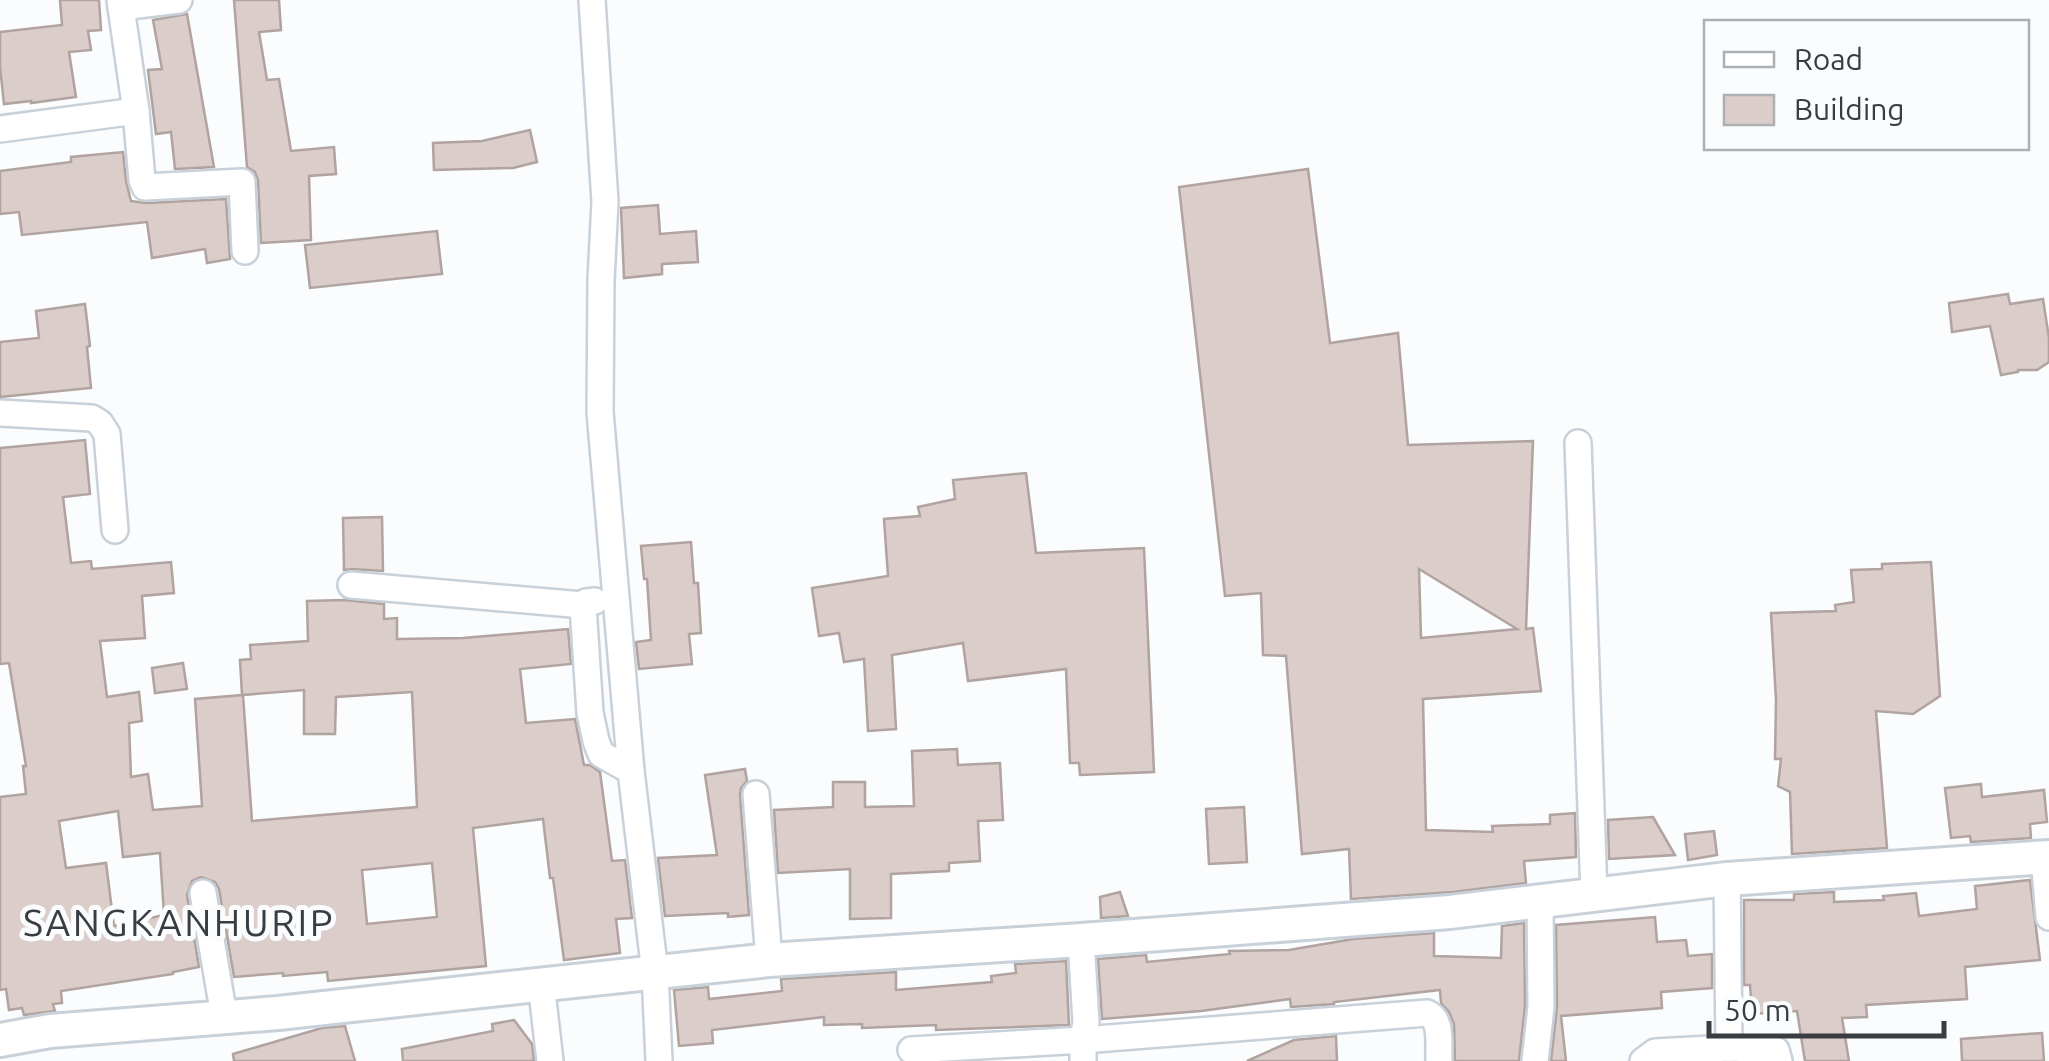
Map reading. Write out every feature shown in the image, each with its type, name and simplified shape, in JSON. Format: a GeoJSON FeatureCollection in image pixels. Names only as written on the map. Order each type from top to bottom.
{"type":"FeatureCollection","features":[{"type":"Feature","properties":{"kind":"street"},"geometry":{"type":"LineString","coordinates":[[179,0],[121,4],[142,180],[145,187],[242,182],[246,251]]}},
{"type":"Feature","properties":{"kind":"street"},"geometry":{"type":"LineString","coordinates":[[592,0],[605,202],[599,601],[604,663],[655,973],[658,1061]]}},
{"type":"Feature","properties":{"kind":"street"},"geometry":{"type":"LineString","coordinates":[[0,129],[136,111]]}},
{"type":"Feature","properties":{"kind":"street"},"geometry":{"type":"LineString","coordinates":[[0,413],[92,418],[100,423],[107,434],[116,530]]}},
{"type":"Feature","properties":{"kind":"street"},"geometry":{"type":"LineString","coordinates":[[1578,443],[1594,894]]}},
{"type":"Feature","properties":{"kind":"street"},"geometry":{"type":"LineString","coordinates":[[351,585],[599,601]]}},
{"type":"Feature","properties":{"kind":"street"},"geometry":{"type":"LineString","coordinates":[[599,601],[604,663],[590,713],[598,748],[620,765]]}},
{"type":"Feature","properties":{"kind":"street"},"geometry":{"type":"LineString","coordinates":[[756,794],[768,960]]}},
{"type":"Feature","properties":{"kind":"street"},"geometry":{"type":"LineString","coordinates":[[0,1040],[768,960],[1450,912],[1727,880],[2046,857],[2049,918]]}},
{"type":"Feature","properties":{"kind":"street"},"geometry":{"type":"LineString","coordinates":[[1727,880],[1728,1043]]}},
{"type":"Feature","properties":{"kind":"street"},"geometry":{"type":"LineString","coordinates":[[203,894],[224,1016]]}},
{"type":"Feature","properties":{"kind":"street"},"geometry":{"type":"LineString","coordinates":[[1536,1054],[1541,1007],[1540,901]]}},
{"type":"Feature","properties":{"kind":"street"},"geometry":{"type":"LineString","coordinates":[[1081,940],[1084,1039]]}},
{"type":"Feature","properties":{"kind":"street"},"geometry":{"type":"LineString","coordinates":[[540,983],[550,1061]]}},
{"type":"Feature","properties":{"kind":"street"},"geometry":{"type":"LineString","coordinates":[[911,1050],[1426,1013],[1437,1022],[1439,1061]]}},
{"type":"Feature","properties":{"kind":"street"},"geometry":{"type":"LineString","coordinates":[[1643,1061],[1655,1052],[1728,1043],[1776,1050],[1779,1061]]}},
{"type":"Feature","properties":{"kind":"building"},"geometry":{"type":"Polygon","coordinates":[[[60,0],[99,0],[101,30],[88,31],[91,50],[69,52],[76,97],[4,104],[0,32],[62,25],[60,0]]]}},
{"type":"Feature","properties":{"kind":"building"},"geometry":{"type":"Polygon","coordinates":[[[234,0],[279,0],[281,30],[259,32],[267,80],[279,79],[291,151],[334,147],[336,174],[309,176],[311,240],[261,243],[258,180],[247,167],[234,0]]]}},
{"type":"Feature","properties":{"kind":"building"},"geometry":{"type":"Polygon","coordinates":[[[187,14],[214,167],[175,169],[171,132],[156,134],[148,70],[162,69],[153,20],[187,14]]]}},
{"type":"Feature","properties":{"kind":"building"},"geometry":{"type":"Polygon","coordinates":[[[530,130],[537,162],[513,168],[434,170],[433,143],[482,141],[530,130]]]}},
{"type":"Feature","properties":{"kind":"building"},"geometry":{"type":"Polygon","coordinates":[[[123,152],[131,201],[226,199],[230,259],[207,263],[205,249],[152,258],[147,222],[22,235],[19,212],[0,214],[0,171],[123,152]]]}},
{"type":"Feature","properties":{"kind":"building"},"geometry":{"type":"Polygon","coordinates":[[[1308,169],[1330,343],[1398,333],[1408,445],[1533,441],[1526,629],[1533,628],[1541,691],[1423,699],[1426,830],[1493,832],[1492,826],[1550,824],[1550,815],[1575,813],[1576,857],[1524,861],[1526,883],[1351,899],[1349,849],[1302,854],[1286,656],[1263,655],[1261,593],[1225,596],[1179,187],[1308,169]],[[1419,569],[1421,638],[1517,629],[1419,569]]]}},
{"type":"Feature","properties":{"kind":"building"},"geometry":{"type":"Polygon","coordinates":[[[658,205],[660,234],[696,231],[698,262],[662,264],[662,274],[624,278],[621,208],[658,205]]]}},
{"type":"Feature","properties":{"kind":"building"},"geometry":{"type":"Polygon","coordinates":[[[437,231],[442,274],[310,288],[305,245],[437,231]]]}},
{"type":"Feature","properties":{"kind":"building"},"geometry":{"type":"Polygon","coordinates":[[[2008,294],[2010,304],[2043,299],[2049,362],[2037,370],[2001,375],[1990,326],[1952,332],[1949,303],[2008,294]]]}},
{"type":"Feature","properties":{"kind":"building"},"geometry":{"type":"Polygon","coordinates":[[[85,304],[91,388],[0,397],[0,342],[39,338],[36,311],[85,304]]]}},
{"type":"Feature","properties":{"kind":"building"},"geometry":{"type":"Polygon","coordinates":[[[85,440],[90,494],[63,497],[71,563],[91,561],[92,569],[171,562],[174,593],[142,596],[145,638],[100,641],[107,697],[139,692],[142,721],[129,723],[131,777],[148,774],[153,810],[202,806],[195,699],[242,695],[240,660],[251,659],[250,645],[308,641],[307,601],[384,604],[384,619],[397,618],[397,639],[568,629],[571,664],[520,669],[526,723],[575,719],[584,765],[600,772],[612,861],[625,860],[632,918],[616,919],[620,953],[564,960],[543,819],[473,828],[486,966],[328,981],[327,972],[234,977],[219,889],[215,882],[201,877],[192,881],[187,895],[199,967],[61,991],[62,1003],[53,1004],[55,1011],[24,1015],[22,1008],[9,1010],[6,989],[0,990],[0,797],[26,794],[26,766],[9,663],[0,664],[0,448],[85,440]],[[304,690],[243,695],[252,821],[417,807],[412,692],[336,697],[335,734],[304,734],[304,690]],[[118,811],[59,821],[66,868],[106,863],[114,926],[164,915],[160,853],[123,857],[118,811]],[[432,863],[362,870],[367,924],[437,917],[432,863]]]}},
{"type":"Feature","properties":{"kind":"building"},"geometry":{"type":"Polygon","coordinates":[[[1026,473],[1036,553],[1144,548],[1154,772],[1080,775],[1079,763],[1070,763],[1066,669],[968,681],[963,643],[892,655],[896,729],[868,731],[864,659],[844,662],[839,633],[819,636],[812,588],[888,576],[884,519],[920,516],[918,507],[955,499],[953,480],[1026,473]]]}},
{"type":"Feature","properties":{"kind":"building"},"geometry":{"type":"Polygon","coordinates":[[[382,517],[383,571],[344,570],[343,518],[382,517]]]}},
{"type":"Feature","properties":{"kind":"building"},"geometry":{"type":"Polygon","coordinates":[[[691,542],[701,633],[689,634],[692,664],[639,669],[636,642],[651,640],[641,546],[691,542]]]}},
{"type":"Feature","properties":{"kind":"building"},"geometry":{"type":"Polygon","coordinates":[[[1931,562],[1940,696],[1913,714],[1876,711],[1887,848],[1792,854],[1790,792],[1778,786],[1781,759],[1775,759],[1771,613],[1836,611],[1835,605],[1854,602],[1851,570],[1931,562]]]}},
{"type":"Feature","properties":{"kind":"building"},"geometry":{"type":"Polygon","coordinates":[[[183,663],[187,689],[155,693],[152,668],[183,663]]]}},
{"type":"Feature","properties":{"kind":"building"},"geometry":{"type":"Polygon","coordinates":[[[957,749],[958,765],[1000,763],[1003,820],[978,821],[980,861],[949,863],[949,871],[891,874],[891,918],[850,919],[850,869],[778,873],[774,810],[833,807],[833,782],[865,782],[865,807],[914,806],[912,751],[957,749]]]}},
{"type":"Feature","properties":{"kind":"building"},"geometry":{"type":"Polygon","coordinates":[[[745,769],[747,781],[740,795],[749,915],[665,916],[658,858],[717,855],[705,775],[745,769]]]}},
{"type":"Feature","properties":{"kind":"building"},"geometry":{"type":"Polygon","coordinates":[[[1981,784],[1982,797],[2044,790],[2047,822],[2030,824],[2031,838],[1971,842],[1970,836],[1951,838],[1945,788],[1981,784]]]}},
{"type":"Feature","properties":{"kind":"building"},"geometry":{"type":"Polygon","coordinates":[[[1244,807],[1247,862],[1209,864],[1206,809],[1244,807]]]}},
{"type":"Feature","properties":{"kind":"building"},"geometry":{"type":"Polygon","coordinates":[[[1653,817],[1675,855],[1609,859],[1608,820],[1653,817]]]}},
{"type":"Feature","properties":{"kind":"building"},"geometry":{"type":"Polygon","coordinates":[[[1714,831],[1717,855],[1688,860],[1685,834],[1714,831]]]}},
{"type":"Feature","properties":{"kind":"building"},"geometry":{"type":"Polygon","coordinates":[[[2030,880],[2040,960],[1965,967],[1967,999],[1866,1005],[1867,1017],[1842,1018],[1849,1061],[1805,1061],[1797,1011],[1752,1014],[1750,985],[1744,985],[1744,900],[1794,900],[1794,894],[1834,892],[1834,902],[1884,900],[1883,896],[1916,893],[1919,916],[1977,909],[1975,886],[2030,880]]]}},
{"type":"Feature","properties":{"kind":"building"},"geometry":{"type":"Polygon","coordinates":[[[1120,892],[1128,916],[1101,918],[1100,897],[1120,892]]]}},
{"type":"Feature","properties":{"kind":"building"},"geometry":{"type":"Polygon","coordinates":[[[1655,917],[1657,942],[1686,940],[1688,956],[1712,954],[1712,988],[1661,992],[1662,1008],[1561,1016],[1566,1061],[1551,1061],[1557,1007],[1556,925],[1655,917]]]}},
{"type":"Feature","properties":{"kind":"building"},"geometry":{"type":"Polygon","coordinates":[[[1524,923],[1525,1006],[1519,1061],[1455,1061],[1454,1024],[1441,1003],[1440,990],[1334,1004],[1291,1007],[1290,999],[1102,1019],[1098,959],[1146,955],[1147,962],[1434,933],[1434,956],[1501,958],[1502,926],[1524,923]]]}},
{"type":"Feature","properties":{"kind":"building"},"geometry":{"type":"Polygon","coordinates":[[[1066,961],[1069,1025],[936,1030],[936,1025],[862,1028],[862,1024],[824,1025],[824,1017],[712,1030],[713,1043],[679,1046],[674,990],[708,987],[709,999],[782,991],[781,979],[896,972],[896,990],[992,982],[991,976],[1016,973],[1015,964],[1066,961]]]}},
{"type":"Feature","properties":{"kind":"building"},"geometry":{"type":"Polygon","coordinates":[[[514,1020],[532,1044],[534,1061],[403,1061],[402,1049],[493,1031],[492,1024],[514,1020]]]}},
{"type":"Feature","properties":{"kind":"building"},"geometry":{"type":"Polygon","coordinates":[[[345,1026],[355,1061],[234,1061],[233,1054],[322,1028],[345,1026]]]}},
{"type":"Feature","properties":{"kind":"building"},"geometry":{"type":"Polygon","coordinates":[[[2042,1033],[2044,1061],[1962,1061],[1961,1039],[2042,1033]]]}},
{"type":"Feature","properties":{"kind":"building"},"geometry":{"type":"Polygon","coordinates":[[[1336,1036],[1337,1061],[1247,1061],[1294,1040],[1336,1036]]]}},
{"type":"Feature","properties":{"kind":"district","name":"SANGKANHURIP"},"geometry":{"type":"Point","coordinates":[179,922]}}]}
